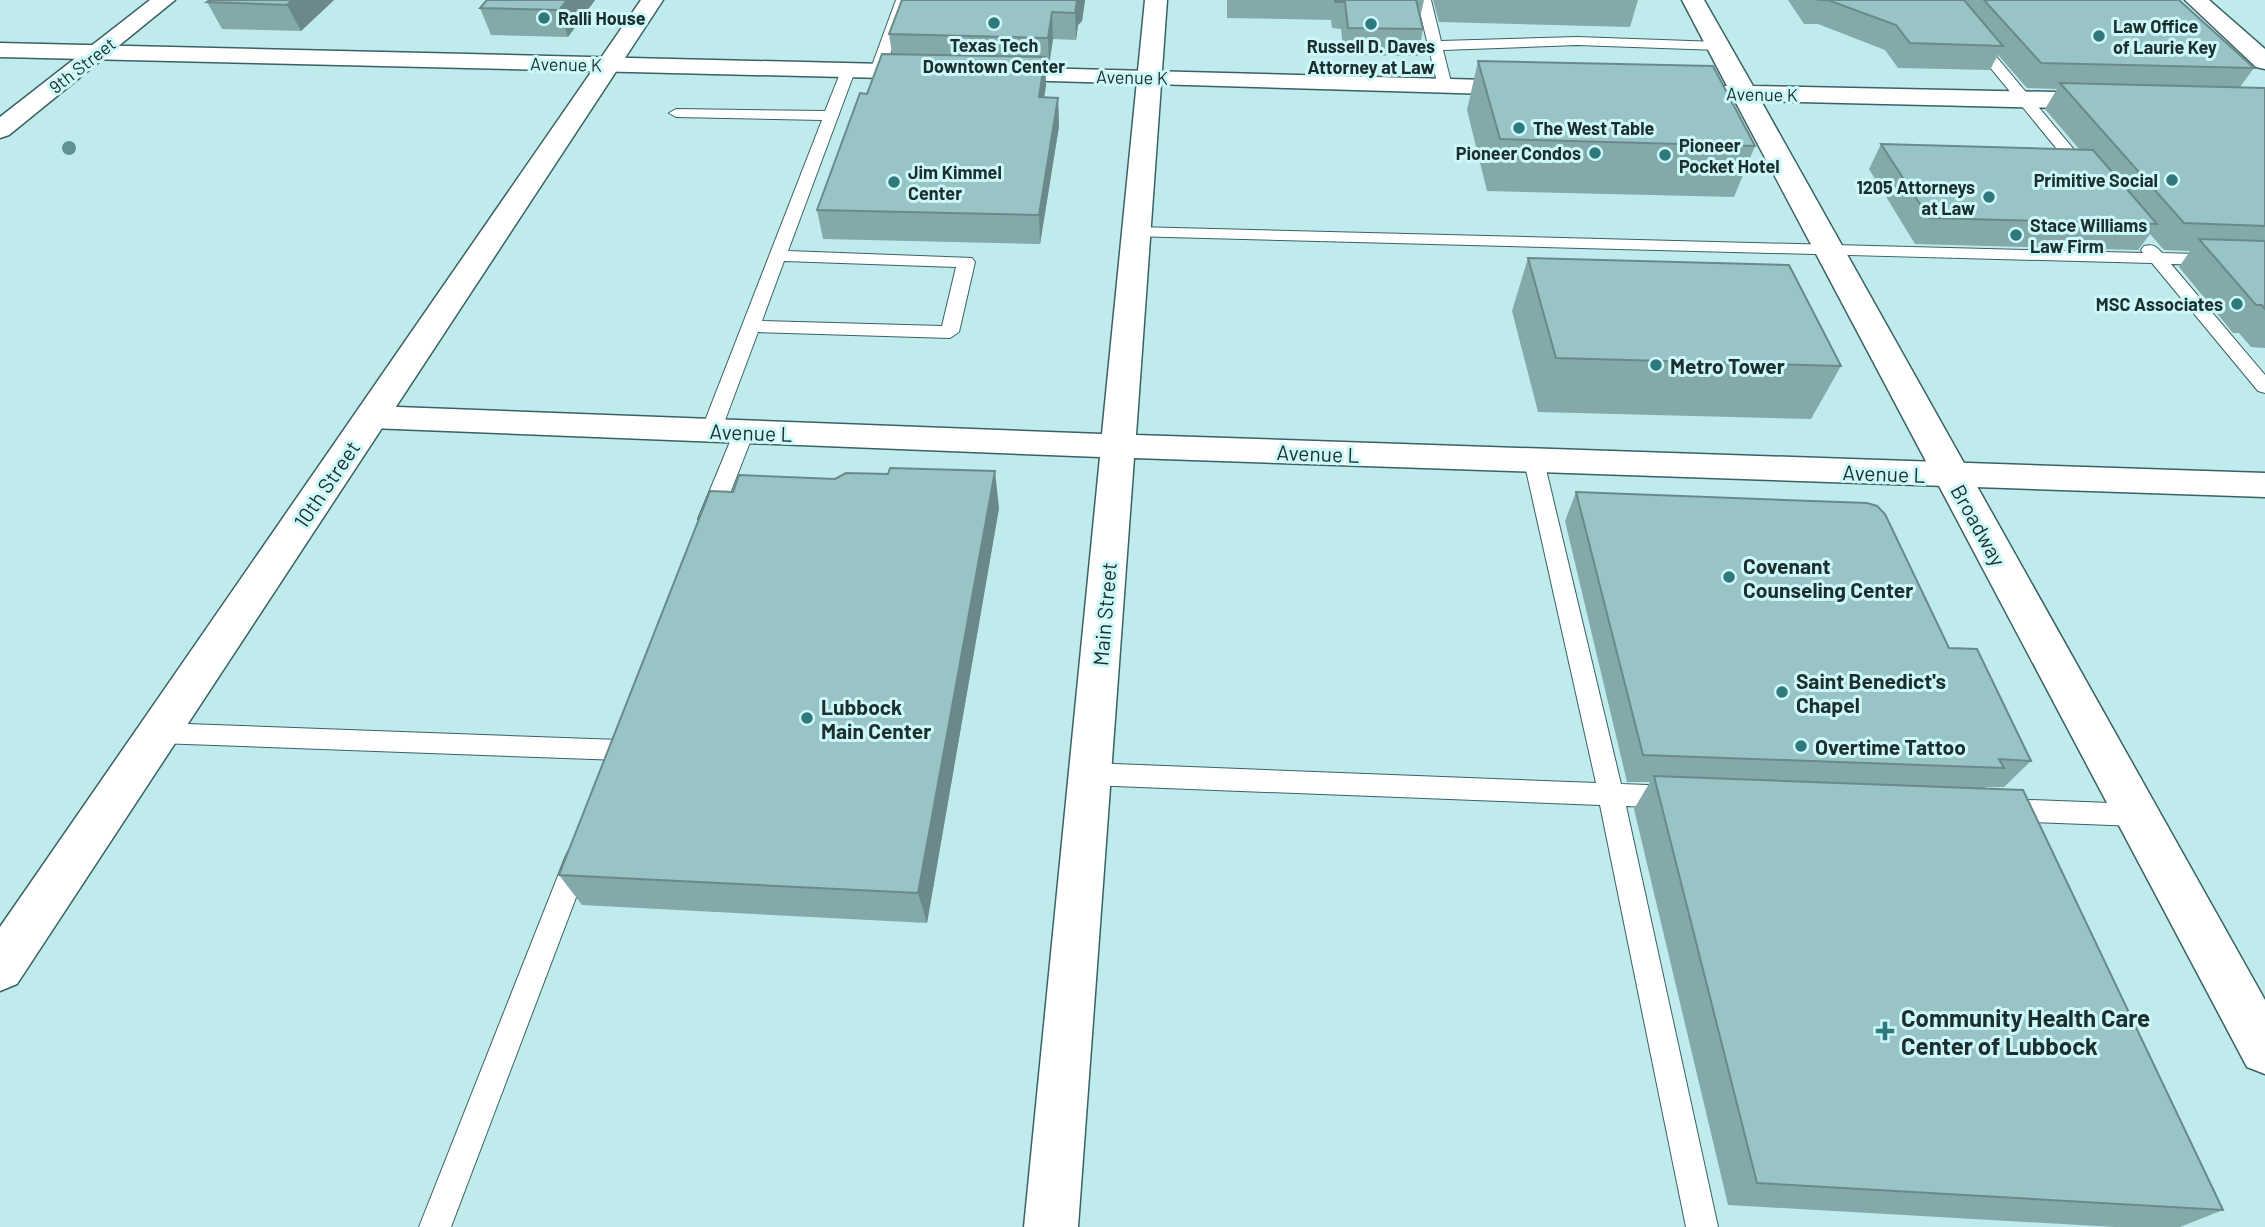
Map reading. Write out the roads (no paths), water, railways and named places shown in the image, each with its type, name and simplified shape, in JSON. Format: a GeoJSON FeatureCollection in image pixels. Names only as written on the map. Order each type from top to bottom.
{"type":"FeatureCollection","features":[{"type":"Feature","properties":{"kind":"street","name":"9th Street"},"geometry":{"type":"LineString","coordinates":[[0,130],[164,0]]}},
{"type":"Feature","properties":{"kind":"street","name":"10th Street"},"geometry":{"type":"LineString","coordinates":[[0,968],[652,0]]}},
{"type":"Feature","properties":{"kind":"street","name":"Main Street"},"geometry":{"type":"LineString","coordinates":[[1051,1227],[1156,0]]}},
{"type":"Feature","properties":{"kind":"street","name":"Broadway"},"geometry":{"type":"LineString","coordinates":[[1693,0],[2265,1049]]}},
{"type":"Feature","properties":{"kind":"street"},"geometry":{"type":"LineString","coordinates":[[2196,0],[2265,62]]}},
{"type":"Feature","properties":{"kind":"street","name":"Avenue K"},"geometry":{"type":"LineString","coordinates":[[0,50],[944,73]]}},
{"type":"Feature","properties":{"kind":"street","name":"Avenue K"},"geometry":{"type":"LineString","coordinates":[[971,74],[1552,88]]}},
{"type":"Feature","properties":{"kind":"street","name":"Avenue K"},"geometry":{"type":"LineString","coordinates":[[1646,91],[2131,101]]}},
{"type":"Feature","properties":{"kind":"street","name":"Avenue L"},"geometry":{"type":"LineString","coordinates":[[371,417],[1534,461],[2265,485]]}},
{"type":"Feature","properties":{"kind":"lane"},"geometry":{"type":"LineString","coordinates":[[877,71],[903,0]]}},
{"type":"Feature","properties":{"kind":"lane"},"geometry":{"type":"LineString","coordinates":[[1424,0],[1445,86]]}},
{"type":"Feature","properties":{"kind":"lane"},"geometry":{"type":"LineString","coordinates":[[1942,0],[2098,188]]}},
{"type":"Feature","properties":{"kind":"lane"},"geometry":{"type":"LineString","coordinates":[[1436,46],[1511,41],[1652,41],[1718,46]]}},
{"type":"Feature","properties":{"kind":"lane"},"geometry":{"type":"LineString","coordinates":[[703,536],[751,326],[848,71]]}},
{"type":"Feature","properties":{"kind":"lane"},"geometry":{"type":"LineString","coordinates":[[676,113],[830,116]]}},
{"type":"Feature","properties":{"kind":"lane"},"geometry":{"type":"LineString","coordinates":[[1136,232],[2265,261]]}},
{"type":"Feature","properties":{"kind":"lane"},"geometry":{"type":"LineString","coordinates":[[2140,238],[2265,387]]}},
{"type":"Feature","properties":{"kind":"lane"},"geometry":{"type":"LineString","coordinates":[[751,326],[950,332],[966,262],[777,256]]}},
{"type":"Feature","properties":{"kind":"lane"},"geometry":{"type":"LineString","coordinates":[[1534,461],[1611,794],[1702,1227]]}},
{"type":"Feature","properties":{"kind":"lane"},"geometry":{"type":"LineString","coordinates":[[610,775],[630,724]]}},
{"type":"Feature","properties":{"kind":"lane"},"geometry":{"type":"LineString","coordinates":[[158,733],[620,750]]}},
{"type":"Feature","properties":{"kind":"lane"},"geometry":{"type":"LineString","coordinates":[[1089,774],[1692,798]]}},
{"type":"Feature","properties":{"kind":"lane"},"geometry":{"type":"LineString","coordinates":[[1977,809],[2137,815]]}},
{"type":"Feature","properties":{"kind":"lane"},"geometry":{"type":"LineString","coordinates":[[435,1227],[586,838]]}},
{"type":"Feature","properties":{"kind":"place","name":"Ralli House"},"geometry":{"type":"Point","coordinates":[544,18]}},
{"type":"Feature","properties":{"kind":"place","name":"Texas Tech Downtown Center"},"geometry":{"type":"Point","coordinates":[994,23]}},
{"type":"Feature","properties":{"kind":"place","name":"Russell D. Daves Attorney at Law"},"geometry":{"type":"Point","coordinates":[1371,24]}},
{"type":"Feature","properties":{"kind":"place","name":"Law Office of Laurie Key"},"geometry":{"type":"Point","coordinates":[2099,36]}},
{"type":"Feature","properties":{"kind":"place","name":"The West Table"},"geometry":{"type":"Point","coordinates":[1519,128]}},
{"type":"Feature","properties":{"kind":"place","name":"Pioneer Condos"},"geometry":{"type":"Point","coordinates":[1595,153]}},
{"type":"Feature","properties":{"kind":"place","name":"Pioneer Pocket Hotel"},"geometry":{"type":"Point","coordinates":[1665,155]}},
{"type":"Feature","properties":{"kind":"place","name":"Primitive Social"},"geometry":{"type":"Point","coordinates":[2172,180]}},
{"type":"Feature","properties":{"kind":"place","name":"Jim Kimmel Center"},"geometry":{"type":"Point","coordinates":[894,182]}},
{"type":"Feature","properties":{"kind":"place","name":"1205 Attorneys at Law"},"geometry":{"type":"Point","coordinates":[1989,197]}},
{"type":"Feature","properties":{"kind":"place","name":"Stace Williams Law Firm"},"geometry":{"type":"Point","coordinates":[2016,235]}},
{"type":"Feature","properties":{"kind":"place","name":"MSC Associates"},"geometry":{"type":"Point","coordinates":[2237,304]}},
{"type":"Feature","properties":{"kind":"place","name":"Metro Tower"},"geometry":{"type":"Point","coordinates":[1656,365]}},
{"type":"Feature","properties":{"kind":"place","name":"Covenant Counseling Center"},"geometry":{"type":"Point","coordinates":[1729,577]}},
{"type":"Feature","properties":{"kind":"place","name":"Saint Benedict's Chapel"},"geometry":{"type":"Point","coordinates":[1782,692]}},
{"type":"Feature","properties":{"kind":"place","name":"Lubbock Main Center"},"geometry":{"type":"Point","coordinates":[807,718]}},
{"type":"Feature","properties":{"kind":"place","name":"Overtime Tattoo"},"geometry":{"type":"Point","coordinates":[1801,746]}},
{"type":"Feature","properties":{"kind":"place","name":"Community Health Care Center of Lubbock"},"geometry":{"type":"Point","coordinates":[1885,1031]}}]}
